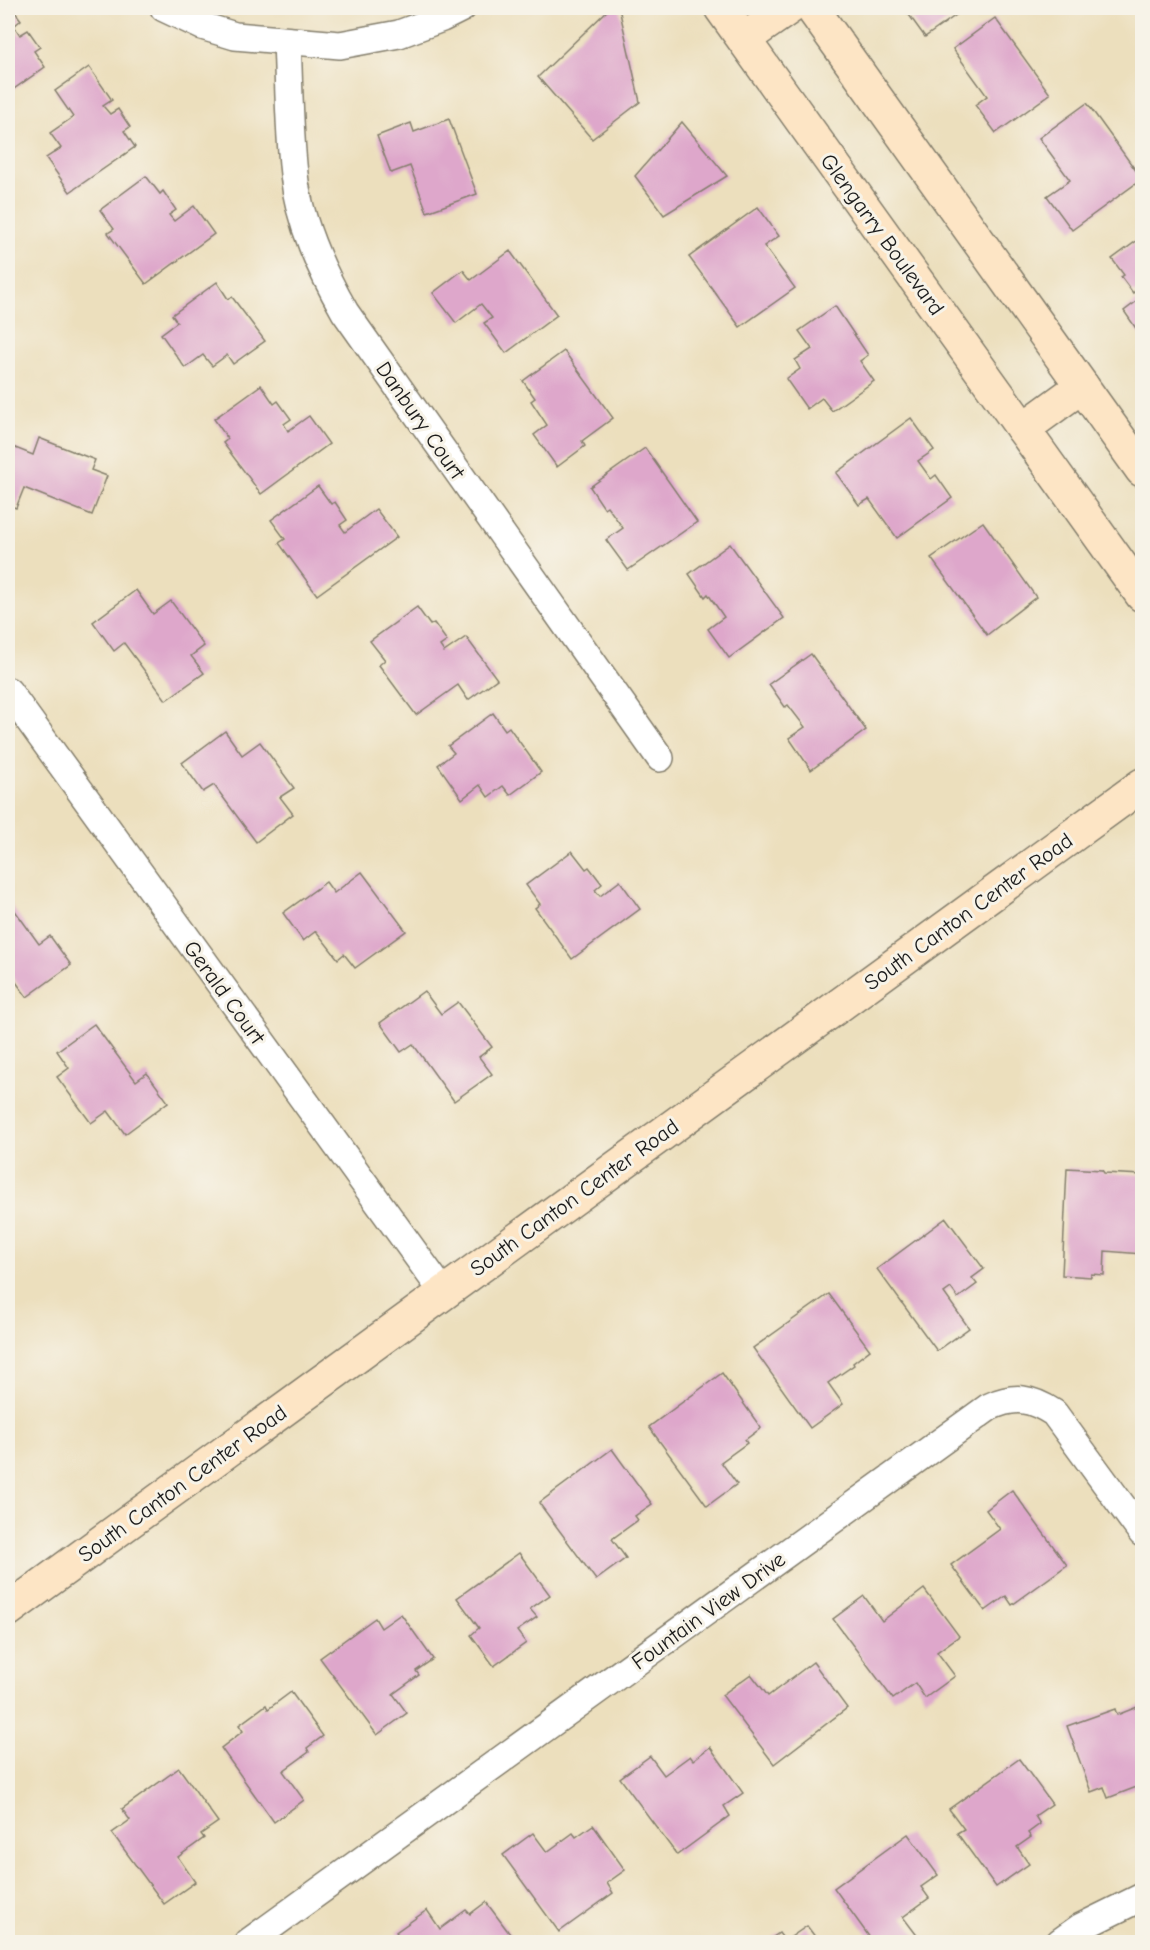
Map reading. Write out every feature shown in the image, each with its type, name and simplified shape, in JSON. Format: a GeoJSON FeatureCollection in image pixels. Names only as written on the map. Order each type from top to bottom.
{"type":"FeatureCollection","features":[{"type":"Feature","properties":{"kind":"street"},"geometry":{"type":"LineString","coordinates":[[164,8],[202,26],[235,36],[340,45],[399,34],[462,8]]}},
{"type":"Feature","properties":{"kind":"street","name":"Glengarry Boulevard"},"geometry":{"type":"LineString","coordinates":[[721,8],[1143,595]]}},
{"type":"Feature","properties":{"kind":"street"},"geometry":{"type":"LineString","coordinates":[[744,39],[789,8]]}},
{"type":"Feature","properties":{"kind":"street"},"geometry":{"type":"LineString","coordinates":[[812,8],[1143,470]]}},
{"type":"Feature","properties":{"kind":"street","name":"Danbury Court"},"geometry":{"type":"LineString","coordinates":[[287,41],[294,176],[305,224],[327,280],[345,312],[660,758]]}},
{"type":"Feature","properties":{"kind":"street"},"geometry":{"type":"LineString","coordinates":[[1023,429],[1082,386]]}},
{"type":"Feature","properties":{"kind":"street","name":"Gerald Court"},"geometry":{"type":"LineString","coordinates":[[8,692],[443,1292]]}},
{"type":"Feature","properties":{"kind":"street","name":"South Canton Center Road"},"geometry":{"type":"LineString","coordinates":[[8,1610],[1143,785]]}},
{"type":"Feature","properties":{"kind":"street","name":"Fountain View Drive"},"geometry":{"type":"LineString","coordinates":[[249,1942],[979,1414],[1001,1401],[1020,1399],[1038,1403],[1054,1413],[1143,1533]]}},
{"type":"Feature","properties":{"kind":"street"},"geometry":{"type":"LineString","coordinates":[[1060,1942],[1081,1927],[1143,1897]]}},
{"type":"Feature","properties":{"kind":"building"},"geometry":{"type":"Polygon","coordinates":[[[8,8],[12,8],[21,20],[14,26],[20,35],[28,30],[40,47],[34,51],[45,67],[8,93],[8,8]]]}},
{"type":"Feature","properties":{"kind":"building"},"geometry":{"type":"Polygon","coordinates":[[[610,8],[619,8],[640,102],[592,139],[538,77],[610,8]]]}},
{"type":"Feature","properties":{"kind":"building"},"geometry":{"type":"Polygon","coordinates":[[[904,8],[966,8],[925,37],[904,8]]]}},
{"type":"Feature","properties":{"kind":"building"},"geometry":{"type":"Polygon","coordinates":[[[995,18],[1050,94],[996,133],[975,105],[987,96],[953,49],[995,18]]]}},
{"type":"Feature","properties":{"kind":"building"},"geometry":{"type":"Polygon","coordinates":[[[89,67],[112,100],[103,106],[110,114],[118,109],[130,127],[124,131],[135,147],[70,192],[46,158],[61,148],[50,133],[73,117],[55,91],[89,67]]]}},
{"type":"Feature","properties":{"kind":"building"},"geometry":{"type":"Polygon","coordinates":[[[1087,103],[1142,179],[1072,230],[1047,196],[1070,180],[1039,138],[1087,103]]]}},
{"type":"Feature","properties":{"kind":"building"},"geometry":{"type":"Polygon","coordinates":[[[449,119],[477,194],[427,212],[410,166],[391,173],[377,136],[411,123],[414,132],[449,119]]]}},
{"type":"Feature","properties":{"kind":"building"},"geometry":{"type":"Polygon","coordinates":[[[682,122],[727,176],[664,215],[635,176],[682,122]]]}},
{"type":"Feature","properties":{"kind":"building"},"geometry":{"type":"Polygon","coordinates":[[[146,176],[160,194],[163,191],[176,210],[169,215],[174,221],[194,206],[214,234],[146,284],[108,233],[114,229],[100,210],[146,176]]]}},
{"type":"Feature","properties":{"kind":"building"},"geometry":{"type":"Polygon","coordinates":[[[758,207],[779,236],[764,246],[795,288],[740,327],[689,257],[758,207]]]}},
{"type":"Feature","properties":{"kind":"building"},"geometry":{"type":"Polygon","coordinates":[[[1142,237],[1142,337],[1124,311],[1141,298],[1135,291],[1133,293],[1121,277],[1124,275],[1112,259],[1142,237]]]}},
{"type":"Feature","properties":{"kind":"building"},"geometry":{"type":"Polygon","coordinates":[[[510,251],[557,315],[506,353],[484,323],[492,318],[481,304],[456,323],[433,293],[463,270],[471,280],[510,251]]]}},
{"type":"Feature","properties":{"kind":"building"},"geometry":{"type":"Polygon","coordinates":[[[217,282],[228,299],[232,297],[265,341],[233,364],[227,355],[212,366],[203,355],[185,368],[161,334],[177,322],[172,315],[217,282]]]}},
{"type":"Feature","properties":{"kind":"building"},"geometry":{"type":"Polygon","coordinates":[[[835,306],[868,355],[860,361],[874,381],[832,411],[822,398],[807,409],[786,379],[800,369],[795,360],[812,349],[799,331],[835,306]]]}},
{"type":"Feature","properties":{"kind":"building"},"geometry":{"type":"Polygon","coordinates":[[[564,351],[613,418],[582,441],[585,446],[557,467],[534,435],[547,425],[531,401],[535,398],[523,381],[564,351]]]}},
{"type":"Feature","properties":{"kind":"building"},"geometry":{"type":"Polygon","coordinates":[[[261,385],[274,404],[278,401],[291,419],[284,424],[288,431],[309,416],[329,444],[261,494],[223,443],[228,439],[214,419],[261,385]]]}},
{"type":"Feature","properties":{"kind":"building"},"geometry":{"type":"Polygon","coordinates":[[[911,418],[934,450],[918,461],[931,479],[936,475],[952,498],[897,538],[869,499],[859,505],[836,473],[911,418]]]}},
{"type":"Feature","properties":{"kind":"building"},"geometry":{"type":"Polygon","coordinates":[[[39,438],[95,460],[91,470],[107,476],[92,515],[24,488],[16,508],[8,505],[8,445],[33,455],[39,438]]]}},
{"type":"Feature","properties":{"kind":"building"},"geometry":{"type":"Polygon","coordinates":[[[645,448],[697,522],[628,570],[606,540],[623,528],[607,506],[604,508],[590,487],[645,448]]]}},
{"type":"Feature","properties":{"kind":"building"},"geometry":{"type":"Polygon","coordinates":[[[318,486],[331,504],[335,502],[347,520],[340,525],[345,532],[376,509],[397,537],[317,595],[279,543],[285,539],[271,520],[318,486]]]}},
{"type":"Feature","properties":{"kind":"building"},"geometry":{"type":"Polygon","coordinates":[[[983,522],[1036,597],[987,635],[931,558],[983,522]]]}},
{"type":"Feature","properties":{"kind":"building"},"geometry":{"type":"Polygon","coordinates":[[[730,544],[784,618],[729,658],[708,629],[724,617],[708,594],[705,597],[689,574],[730,544]]]}},
{"type":"Feature","properties":{"kind":"building"},"geometry":{"type":"Polygon","coordinates":[[[136,590],[153,614],[171,601],[204,646],[191,656],[204,673],[166,700],[124,643],[114,651],[93,622],[136,590]]]}},
{"type":"Feature","properties":{"kind":"building"},"geometry":{"type":"Polygon","coordinates":[[[417,607],[430,625],[434,623],[447,641],[440,646],[444,652],[466,637],[497,679],[468,700],[458,685],[416,715],[379,665],[385,660],[370,641],[417,607]]]}},
{"type":"Feature","properties":{"kind":"building"},"geometry":{"type":"Polygon","coordinates":[[[811,654],[866,730],[811,770],[789,738],[805,727],[788,705],[785,707],[769,684],[811,654]]]}},
{"type":"Feature","properties":{"kind":"building"},"geometry":{"type":"Polygon","coordinates":[[[493,713],[505,730],[509,727],[541,772],[510,795],[503,786],[488,797],[480,785],[462,799],[438,765],[454,753],[448,746],[493,713]]]}},
{"type":"Feature","properties":{"kind":"building"},"geometry":{"type":"Polygon","coordinates":[[[225,731],[242,755],[260,742],[294,788],[280,797],[293,814],[256,842],[214,785],[203,792],[182,763],[225,731]]]}},
{"type":"Feature","properties":{"kind":"building"},"geometry":{"type":"Polygon","coordinates":[[[572,851],[586,869],[589,867],[602,884],[595,890],[600,896],[620,881],[640,909],[572,959],[535,908],[540,904],[526,885],[572,851]]]}},
{"type":"Feature","properties":{"kind":"building"},"geometry":{"type":"Polygon","coordinates":[[[362,872],[406,931],[355,968],[344,954],[338,959],[316,931],[303,941],[283,913],[326,882],[334,893],[362,872]]]}},
{"type":"Feature","properties":{"kind":"building"},"geometry":{"type":"Polygon","coordinates":[[[8,901],[39,944],[50,936],[71,965],[27,997],[10,974],[8,976],[8,901]]]}},
{"type":"Feature","properties":{"kind":"building"},"geometry":{"type":"Polygon","coordinates":[[[424,991],[441,1014],[458,1002],[492,1047],[479,1057],[492,1074],[454,1101],[413,1044],[401,1052],[380,1023],[424,991]]]}},
{"type":"Feature","properties":{"kind":"building"},"geometry":{"type":"Polygon","coordinates":[[[94,1024],[136,1081],[147,1073],[168,1102],[125,1134],[108,1111],[91,1123],[57,1077],[69,1068],[57,1051],[94,1024]]]}},
{"type":"Feature","properties":{"kind":"building"},"geometry":{"type":"Polygon","coordinates":[[[1067,1168],[1142,1175],[1142,1254],[1105,1251],[1104,1275],[1091,1274],[1091,1277],[1062,1275],[1067,1168]]]}},
{"type":"Feature","properties":{"kind":"building"},"geometry":{"type":"Polygon","coordinates":[[[946,1218],[984,1269],[972,1278],[977,1284],[958,1298],[951,1288],[944,1293],[969,1328],[937,1351],[877,1269],[946,1218]]]}},
{"type":"Feature","properties":{"kind":"building"},"geometry":{"type":"Polygon","coordinates":[[[829,1294],[870,1350],[853,1363],[854,1365],[828,1383],[843,1404],[810,1428],[753,1348],[829,1294]]]}},
{"type":"Feature","properties":{"kind":"building"},"geometry":{"type":"Polygon","coordinates":[[[722,1373],[761,1428],[745,1440],[747,1443],[721,1462],[737,1484],[707,1506],[649,1427],[722,1373]]]}},
{"type":"Feature","properties":{"kind":"building"},"geometry":{"type":"Polygon","coordinates":[[[612,1449],[652,1504],[635,1516],[638,1520],[612,1539],[626,1558],[596,1580],[539,1503],[612,1449]]]}},
{"type":"Feature","properties":{"kind":"building"},"geometry":{"type":"Polygon","coordinates":[[[1012,1490],[1067,1565],[1012,1605],[1006,1596],[985,1611],[951,1565],[1000,1529],[986,1510],[1012,1490]]]}},
{"type":"Feature","properties":{"kind":"building"},"geometry":{"type":"Polygon","coordinates":[[[519,1553],[550,1595],[530,1609],[537,1617],[517,1631],[526,1643],[494,1666],[471,1635],[479,1628],[457,1598],[519,1553]]]}},
{"type":"Feature","properties":{"kind":"building"},"geometry":{"type":"Polygon","coordinates":[[[924,1589],[959,1636],[937,1652],[955,1676],[925,1698],[915,1683],[893,1699],[833,1619],[864,1596],[882,1621],[924,1589]]]}},
{"type":"Feature","properties":{"kind":"building"},"geometry":{"type":"Polygon","coordinates":[[[401,1614],[433,1659],[416,1671],[419,1675],[393,1694],[407,1713],[377,1735],[320,1658],[375,1618],[381,1628],[401,1614]]]}},
{"type":"Feature","properties":{"kind":"building"},"geometry":{"type":"Polygon","coordinates":[[[813,1662],[847,1708],[774,1764],[722,1695],[751,1674],[768,1696],[813,1662]]]}},
{"type":"Feature","properties":{"kind":"building"},"geometry":{"type":"Polygon","coordinates":[[[291,1692],[323,1736],[307,1748],[309,1752],[283,1771],[304,1800],[274,1822],[221,1748],[243,1731],[239,1725],[266,1705],[268,1709],[291,1692]]]}},
{"type":"Feature","properties":{"kind":"building"},"geometry":{"type":"Polygon","coordinates":[[[1142,1705],[1142,1785],[1108,1798],[1104,1787],[1091,1792],[1067,1726],[1115,1709],[1117,1715],[1142,1705]]]}},
{"type":"Feature","properties":{"kind":"building"},"geometry":{"type":"Polygon","coordinates":[[[710,1747],[743,1793],[724,1806],[730,1816],[677,1855],[620,1778],[650,1756],[664,1775],[690,1756],[693,1760],[710,1747]]]}},
{"type":"Feature","properties":{"kind":"building"},"geometry":{"type":"Polygon","coordinates":[[[1019,1759],[1052,1804],[1035,1816],[1040,1824],[1028,1833],[1031,1837],[1017,1847],[1029,1864],[996,1887],[957,1833],[964,1829],[949,1809],[1019,1759]]]}},
{"type":"Feature","properties":{"kind":"building"},"geometry":{"type":"Polygon","coordinates":[[[179,1768],[218,1822],[201,1834],[204,1838],[178,1857],[195,1882],[164,1904],[112,1833],[130,1820],[122,1809],[179,1768]]]}},
{"type":"Feature","properties":{"kind":"building"},"geometry":{"type":"Polygon","coordinates":[[[593,1825],[625,1870],[607,1883],[613,1893],[559,1932],[503,1855],[533,1833],[547,1852],[573,1833],[576,1837],[593,1825]]]}},
{"type":"Feature","properties":{"kind":"building"},"geometry":{"type":"Polygon","coordinates":[[[908,1834],[938,1875],[921,1887],[929,1898],[903,1917],[922,1942],[873,1942],[834,1888],[908,1834]]]}},
{"type":"Feature","properties":{"kind":"building"},"geometry":{"type":"Polygon","coordinates":[[[486,1902],[516,1942],[404,1942],[396,1932],[427,1910],[440,1929],[466,1910],[470,1914],[486,1902]]]}},
{"type":"Feature","properties":{"kind":"building"},"geometry":{"type":"Polygon","coordinates":[[[807,1926],[819,1942],[766,1942],[779,1933],[785,1941],[807,1926]]]}}]}
